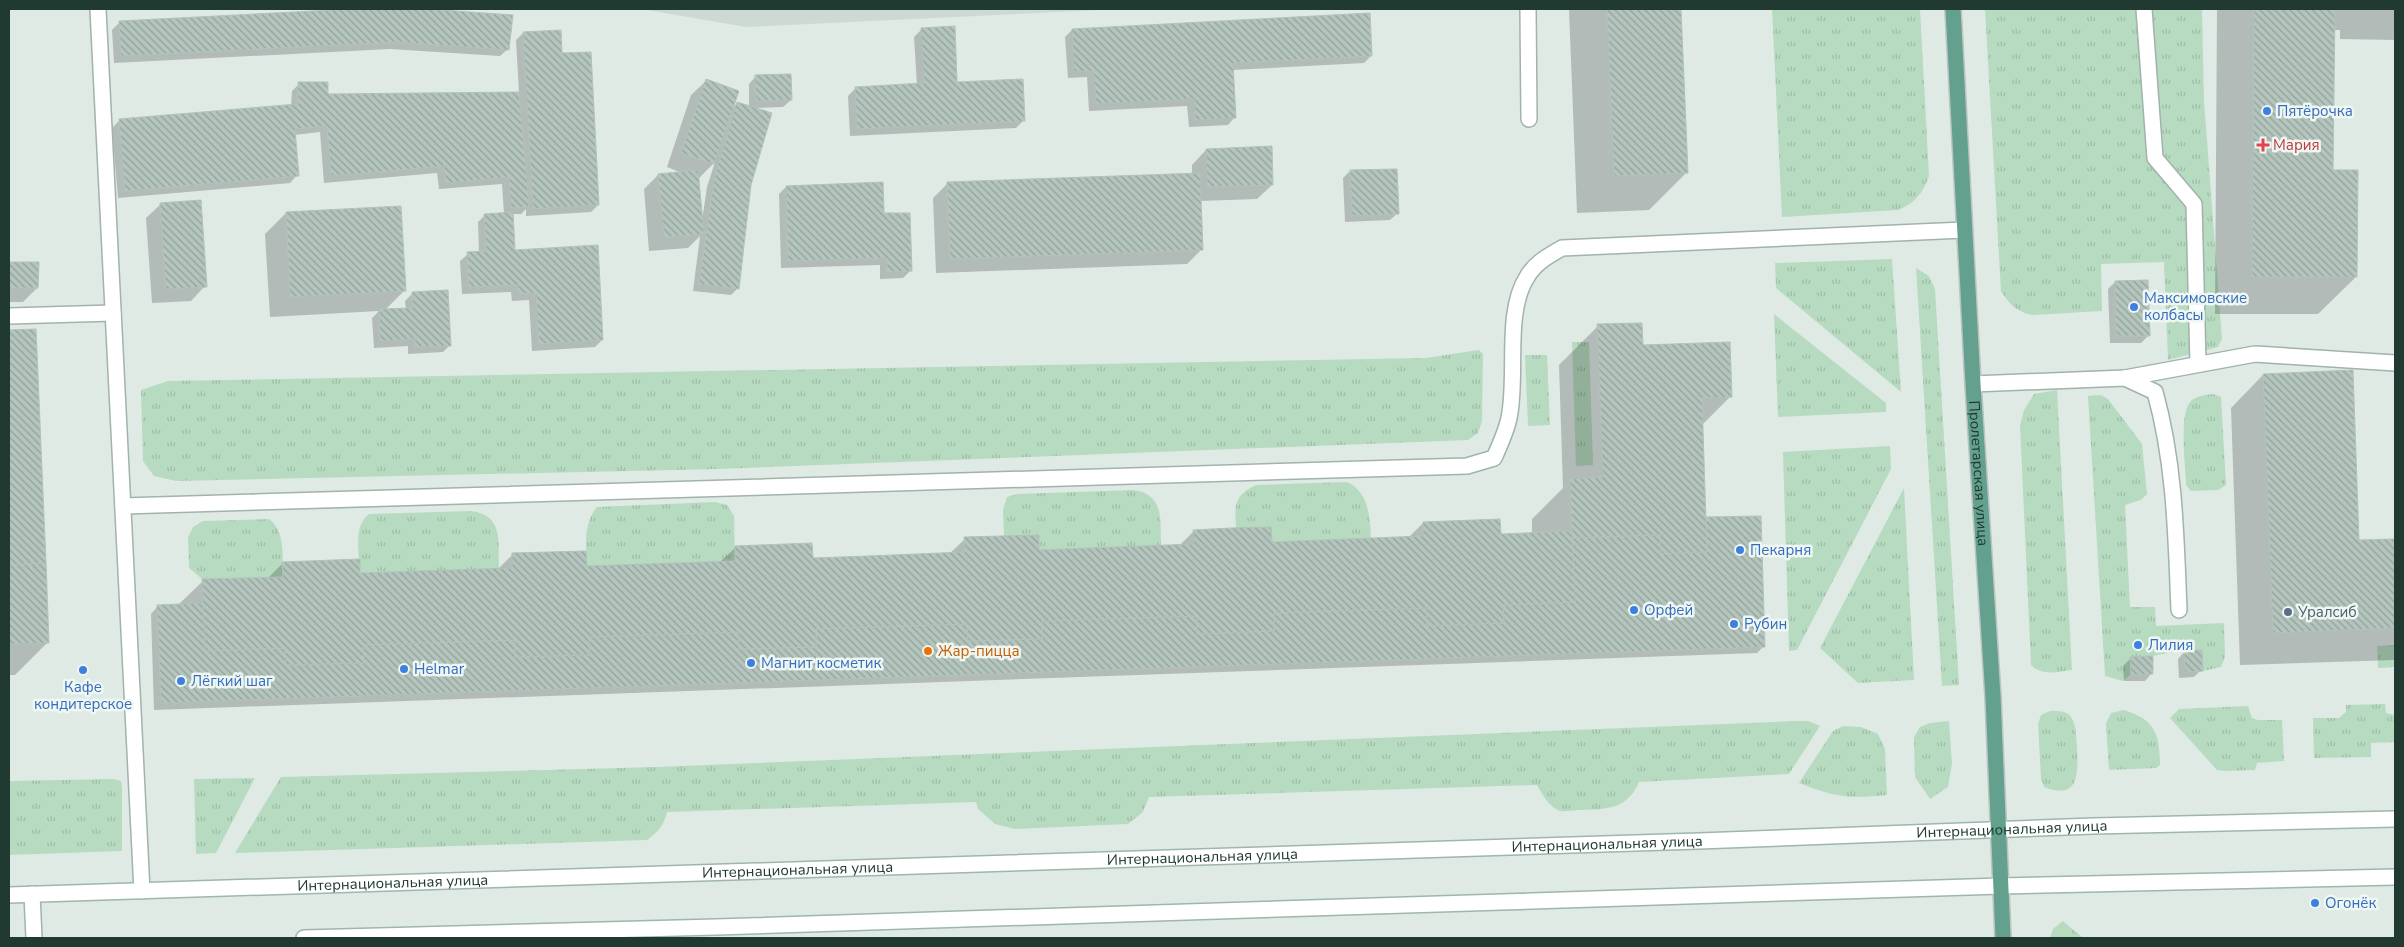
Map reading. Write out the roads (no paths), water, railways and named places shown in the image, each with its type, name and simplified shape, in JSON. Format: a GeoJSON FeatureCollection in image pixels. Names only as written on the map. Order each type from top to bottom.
{"type":"FeatureCollection","features":[{"type":"Feature","properties":{"kind":"main road"},"geometry":{"type":"LineString","coordinates":[[98,9],[142,891]]}},
{"type":"Feature","properties":{"kind":"main road"},"geometry":{"type":"LineString","coordinates":[[1528,9],[1529,119]]}},
{"type":"Feature","properties":{"kind":"main road","name":"Пролетарская улица"},"geometry":{"type":"LineString","coordinates":[[1953,9],[1964,230],[1993,697],[2003,938]]}},
{"type":"Feature","properties":{"kind":"main road"},"geometry":{"type":"LineString","coordinates":[[2144,9],[2155,158],[2194,204],[2198,364]]}},
{"type":"Feature","properties":{"kind":"main road"},"geometry":{"type":"LineString","coordinates":[[123,506],[1467,466],[1494,458],[1504,437],[1510,416],[1516,301],[1526,277],[1541,260],[1562,248],[1964,230]]}},
{"type":"Feature","properties":{"kind":"main road"},"geometry":{"type":"LineString","coordinates":[[9,316],[113,313]]}},
{"type":"Feature","properties":{"kind":"main road"},"geometry":{"type":"LineString","coordinates":[[1973,384],[2125,378],[2255,354],[2395,364]]}},
{"type":"Feature","properties":{"kind":"main road"},"geometry":{"type":"LineString","coordinates":[[2125,378],[2155,392],[2166,430],[2174,492],[2179,610]]}},
{"type":"Feature","properties":{"kind":"main road","name":"Интернациональная улица"},"geometry":{"type":"LineString","coordinates":[[9,895],[1999,830],[2395,819]]}},
{"type":"Feature","properties":{"kind":"main road"},"geometry":{"type":"LineString","coordinates":[[304,938],[716,933],[2002,886],[2395,877]]}},
{"type":"Feature","properties":{"kind":"main road"},"geometry":{"type":"LineString","coordinates":[[32,894],[34,938]]}},
{"type":"Feature","properties":{"kind":"place","name":"Пятёрочка"},"geometry":{"type":"Point","coordinates":[2267,111]}},
{"type":"Feature","properties":{"kind":"place","name":"Мария"},"geometry":{"type":"Point","coordinates":[2263,145]}},
{"type":"Feature","properties":{"kind":"place","name":"Максимовские колбасы"},"geometry":{"type":"Point","coordinates":[2134,307]}},
{"type":"Feature","properties":{"kind":"place","name":"Пекарня"},"geometry":{"type":"Point","coordinates":[1740,550]}},
{"type":"Feature","properties":{"kind":"place","name":"Орфей"},"geometry":{"type":"Point","coordinates":[1634,610]}},
{"type":"Feature","properties":{"kind":"place","name":"Уралсиб"},"geometry":{"type":"Point","coordinates":[2288,612]}},
{"type":"Feature","properties":{"kind":"place","name":"Рубин"},"geometry":{"type":"Point","coordinates":[1734,624]}},
{"type":"Feature","properties":{"kind":"place","name":"Лилия"},"geometry":{"type":"Point","coordinates":[2138,645]}},
{"type":"Feature","properties":{"kind":"place","name":"Жар-пицца"},"geometry":{"type":"Point","coordinates":[928,651]}},
{"type":"Feature","properties":{"kind":"place","name":"Магнит косметик"},"geometry":{"type":"Point","coordinates":[751,663]}},
{"type":"Feature","properties":{"kind":"place","name":"Helmar"},"geometry":{"type":"Point","coordinates":[404,669]}},
{"type":"Feature","properties":{"kind":"place","name":"Кафе кондитерское"},"geometry":{"type":"Point","coordinates":[83,670]}},
{"type":"Feature","properties":{"kind":"place","name":"Лёгкий шаг"},"geometry":{"type":"Point","coordinates":[181,681]}},
{"type":"Feature","properties":{"kind":"place","name":"Огонёк"},"geometry":{"type":"Point","coordinates":[2315,903]}}]}
